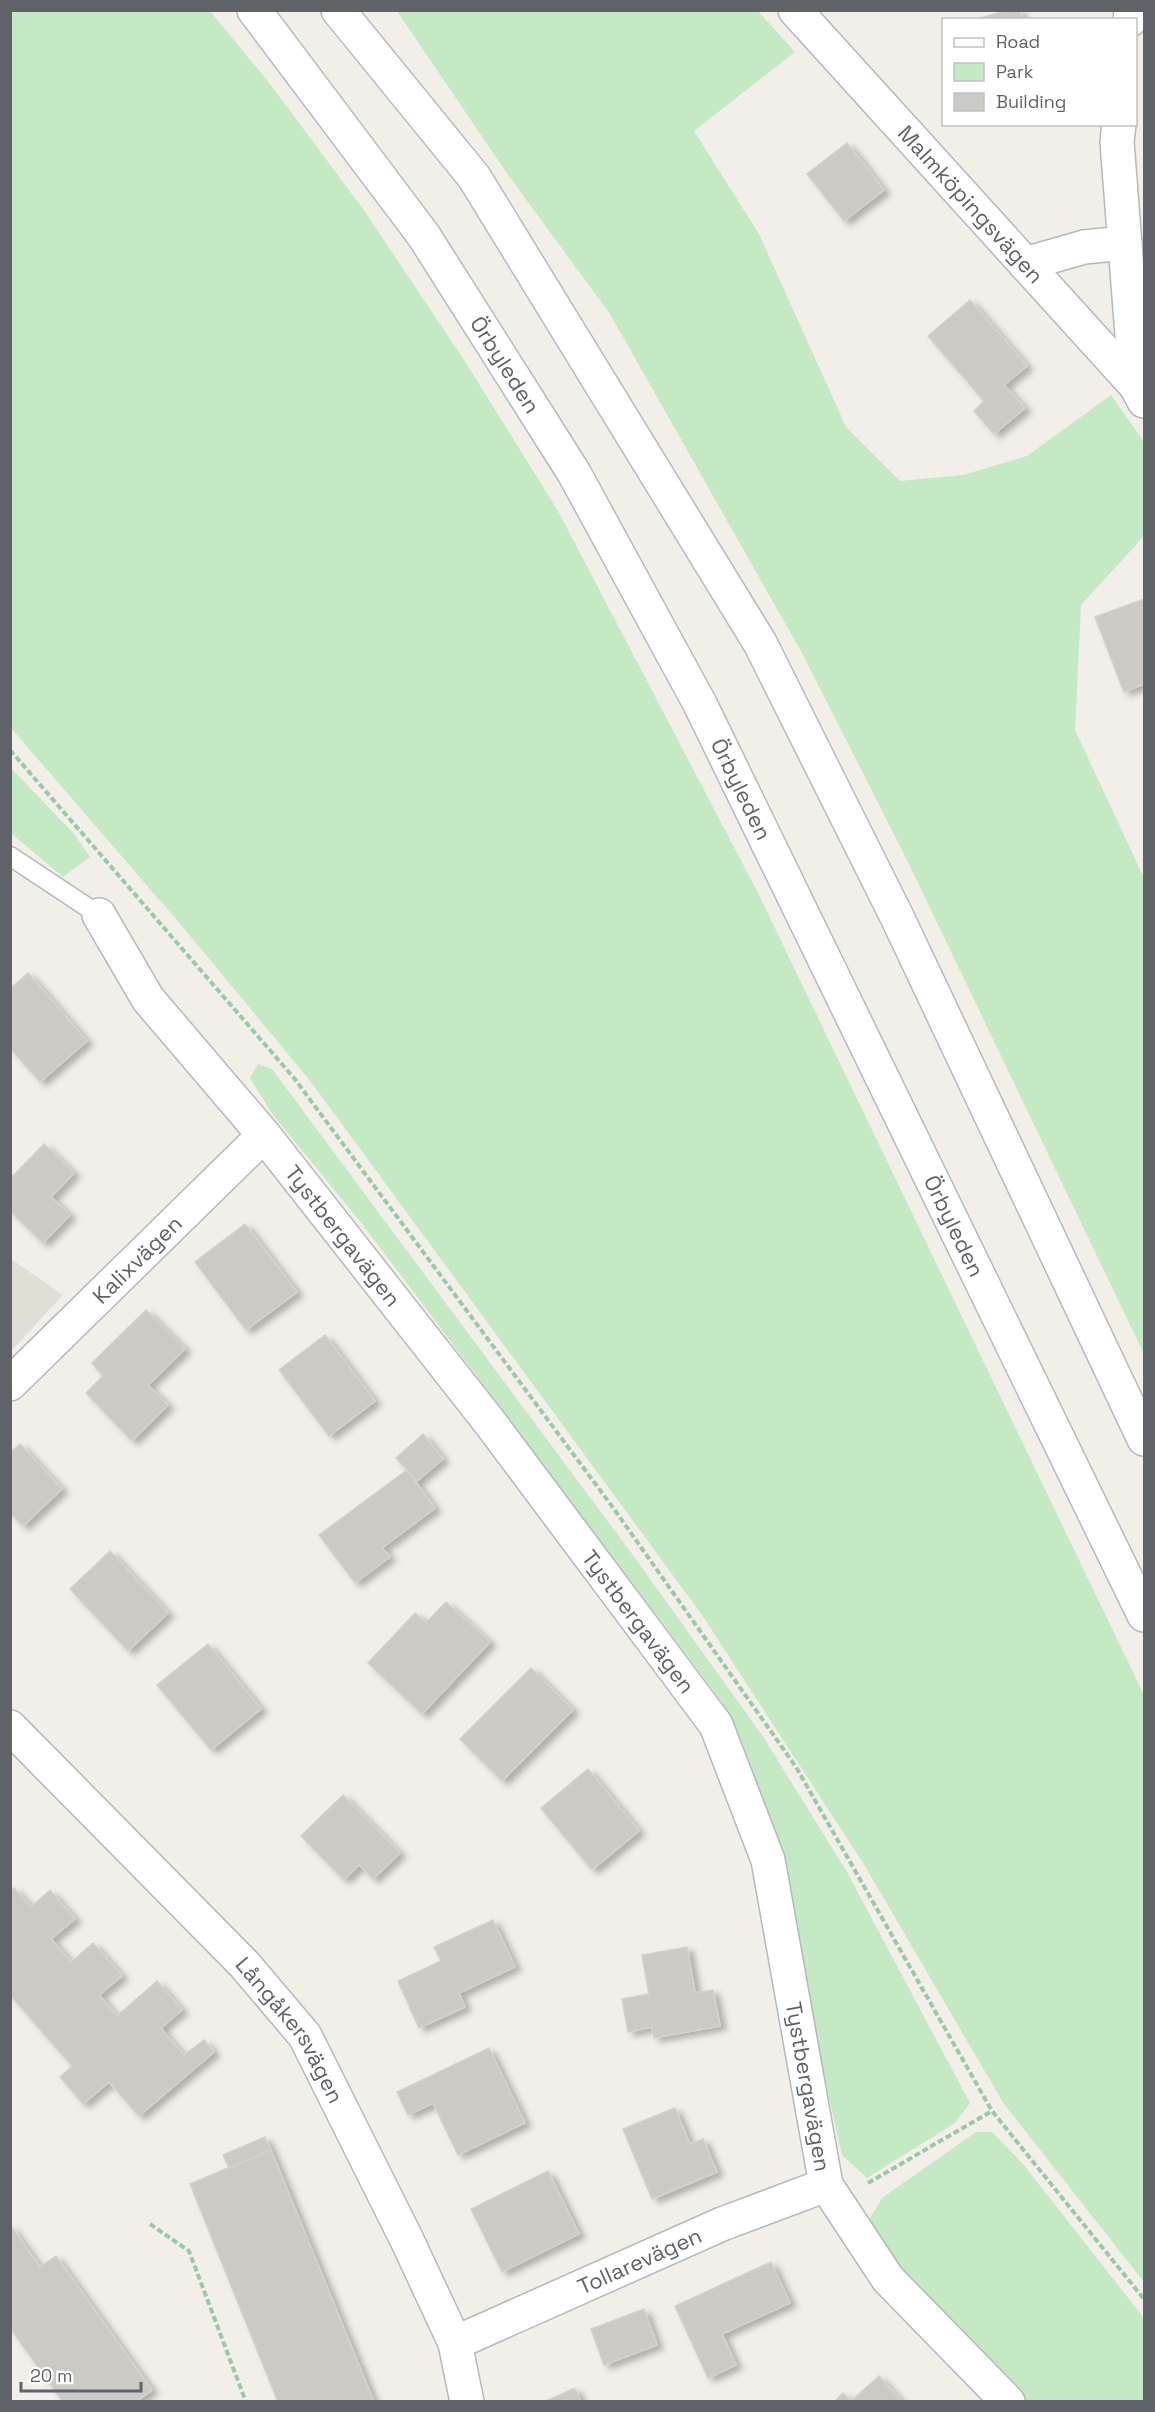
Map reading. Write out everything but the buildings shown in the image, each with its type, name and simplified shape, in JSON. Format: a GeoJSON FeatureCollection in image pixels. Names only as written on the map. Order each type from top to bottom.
{"type":"FeatureCollection","features":[{"type":"Feature","properties":{"kind":"street","name":"Örbyleden"},"geometry":{"type":"LineString","coordinates":[[254,10],[424,236],[574,473],[700,704],[1144,1615]]}},
{"type":"Feature","properties":{"kind":"street"},"geometry":{"type":"LineString","coordinates":[[338,10],[474,177],[760,643],[898,919],[1144,1439]]}},
{"type":"Feature","properties":{"kind":"street","name":"Malmköpingsvägen"},"geometry":{"type":"LineString","coordinates":[[795,10],[1142,390]]}},
{"type":"Feature","properties":{"kind":"street"},"geometry":{"type":"LineString","coordinates":[[1119,126],[1117,142],[1125,243],[1142,390]]}},
{"type":"Feature","properties":{"kind":"street"},"geometry":{"type":"LineString","coordinates":[[1025,264],[1084,247],[1125,243]]}},
{"type":"Feature","properties":{"kind":"street","name":"Tystbergavägen"},"geometry":{"type":"LineString","coordinates":[[99,915],[148,999],[264,1135],[491,1424],[716,1725],[768,1860],[826,2185],[888,2280],[1008,2402]]}},
{"type":"Feature","properties":{"kind":"street","name":"Kalixvägen"},"geometry":{"type":"LineString","coordinates":[[10,1383],[264,1135]]}},
{"type":"Feature","properties":{"kind":"street","name":"Långåkersvägen"},"geometry":{"type":"LineString","coordinates":[[10,1727],[244,1964],[305,2036],[406,2238],[455,2343],[466,2402]]}},
{"type":"Feature","properties":{"kind":"street","name":"Tollarevägen"},"geometry":{"type":"LineString","coordinates":[[455,2343],[722,2224],[826,2185]]}},
{"type":"Feature","properties":{"kind":"lane"},"geometry":{"type":"LineString","coordinates":[[10,856],[99,915]]}},
{"type":"Feature","properties":{"kind":"path"},"geometry":{"type":"LineString","coordinates":[[826,2185],[859,2189],[992,2111]]}},
{"type":"Feature","properties":{"kind":"path"},"geometry":{"type":"LineString","coordinates":[[150,2224],[189,2251],[246,2402]]}},
{"type":"Feature","properties":{"kind":"shaded area"},"geometry":{"type":"Polygon","coordinates":[[[11,1259],[63,1295],[11,1351],[11,1259]]]}},
{"type":"Feature","properties":{"kind":"green space"},"geometry":{"type":"Polygon","coordinates":[[[10,11],[210,11],[270,84],[363,209],[466,363],[558,511],[758,893],[1144,1695],[1144,2282],[1004,2104],[865,1866],[702,1615],[311,1082],[182,926],[11,728],[10,11]]]}},
{"type":"Feature","properties":{"kind":"green space"},"geometry":{"type":"Polygon","coordinates":[[[397,11],[758,11],[795,52],[694,131],[759,234],[846,427],[900,481],[963,475],[1027,456],[1111,395],[1144,442],[1144,536],[1081,605],[1075,730],[1144,878],[1144,1354],[907,860],[802,653],[610,314],[506,172],[397,11]]]}},
{"type":"Feature","properties":{"kind":"green space"},"geometry":{"type":"Polygon","coordinates":[[[11,768],[75,835],[90,857],[63,877],[11,833],[11,768]]]}},
{"type":"Feature","properties":{"kind":"green space"},"geometry":{"type":"Polygon","coordinates":[[[258,1064],[272,1069],[632,1554],[762,1735],[847,1872],[970,2103],[955,2123],[867,2178],[842,2155],[812,2021],[744,1754],[722,1702],[363,1225],[273,1115],[250,1078],[258,1064]]]}},
{"type":"Feature","properties":{"kind":"green space"},"geometry":{"type":"Polygon","coordinates":[[[976,2132],[992,2132],[1023,2164],[1144,2318],[1144,2401],[1022,2401],[900,2273],[869,2220],[882,2198],[976,2132]]]}}]}
